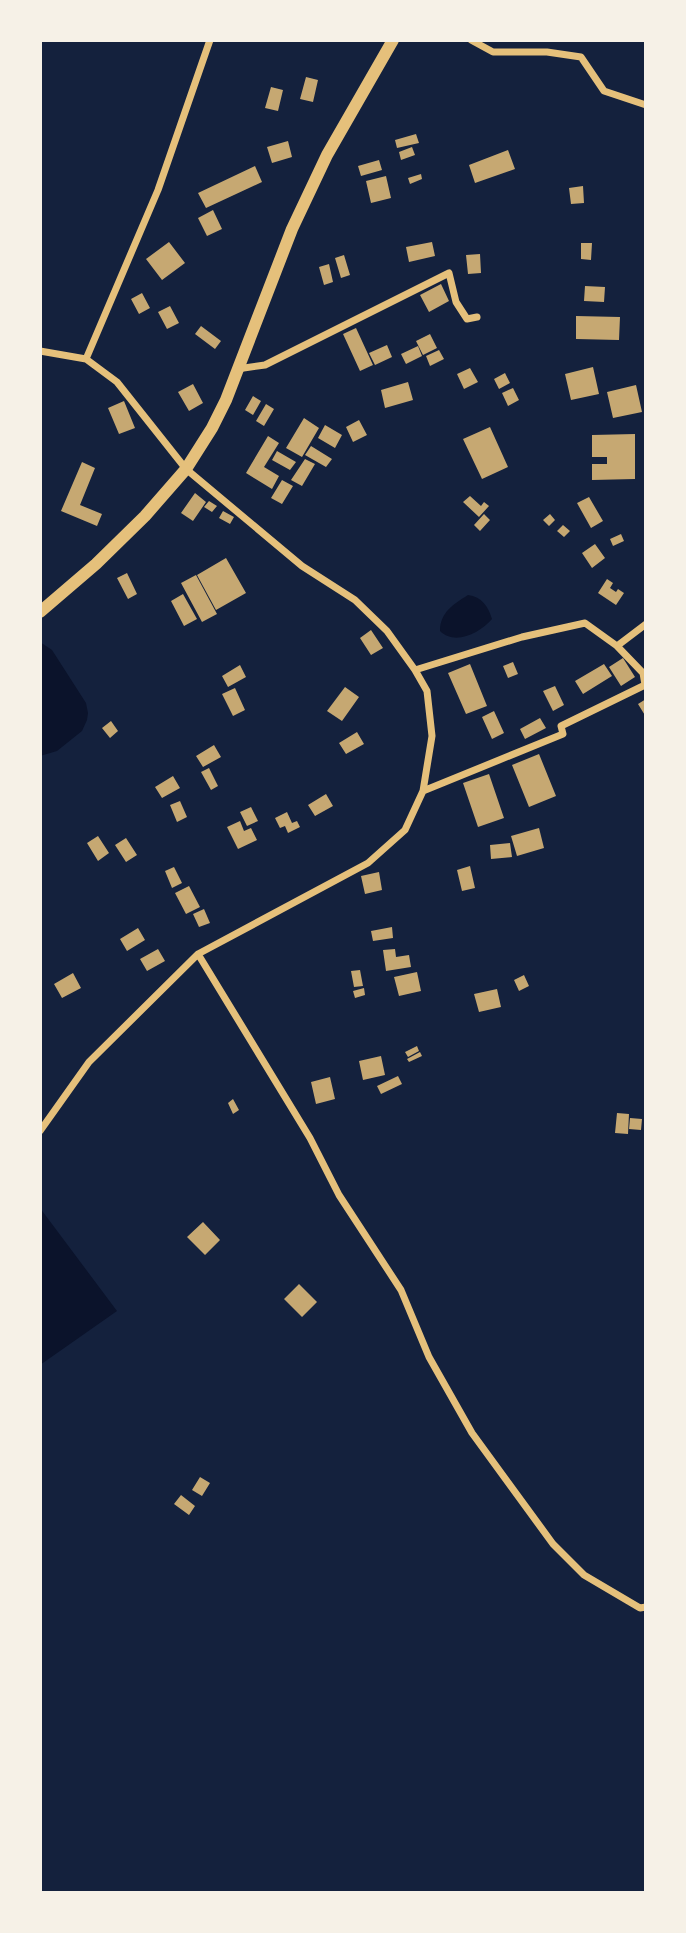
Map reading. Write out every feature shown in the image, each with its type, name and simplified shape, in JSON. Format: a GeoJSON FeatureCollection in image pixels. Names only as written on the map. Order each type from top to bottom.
{"type":"FeatureCollection","features":[{"type":"Feature","properties":{"kind":"highway"},"geometry":{"type":"LineString","coordinates":[[40,612],[96,564],[145,516],[186,468],[212,428],[226,400],[292,229],[327,155],[393,40]]}},
{"type":"Feature","properties":{"kind":"street"},"geometry":{"type":"LineString","coordinates":[[86,359],[158,190],[210,40]]}},
{"type":"Feature","properties":{"kind":"street"},"geometry":{"type":"LineString","coordinates":[[471,40],[493,52],[547,52],[581,57],[604,91],[646,105]]}},
{"type":"Feature","properties":{"kind":"street"},"geometry":{"type":"LineString","coordinates":[[236,369],[265,365],[449,273],[456,302],[467,319],[477,317]]}},
{"type":"Feature","properties":{"kind":"street"},"geometry":{"type":"LineString","coordinates":[[40,351],[86,359],[117,382],[186,468],[302,566],[355,600],[387,631],[415,670],[426,691],[432,736],[423,792],[405,830],[368,863],[198,954],[89,1062],[40,1131]]}},
{"type":"Feature","properties":{"kind":"street"},"geometry":{"type":"LineString","coordinates":[[415,670],[522,637],[585,622],[617,646],[643,673],[645,685],[561,726],[563,734],[423,792]]}},
{"type":"Feature","properties":{"kind":"street"},"geometry":{"type":"LineString","coordinates":[[617,646],[646,624]]}},
{"type":"Feature","properties":{"kind":"street"},"geometry":{"type":"LineString","coordinates":[[198,954],[310,1138],[339,1195],[401,1290],[429,1357],[472,1433],[553,1544],[584,1575],[640,1608],[646,1607]]}},
{"type":"Feature","properties":{"kind":"water"},"geometry":{"type":"Polygon","coordinates":[[[468,595],[484,603],[492,619],[467,636],[446,635],[440,631],[442,619],[453,605],[468,595]]]}},
{"type":"Feature","properties":{"kind":"water"},"geometry":{"type":"Polygon","coordinates":[[[40,642],[52,650],[86,703],[88,713],[82,731],[57,751],[40,756],[40,642]]]}},
{"type":"Feature","properties":{"kind":"water"},"geometry":{"type":"Polygon","coordinates":[[[40,1208],[117,1311],[40,1365],[40,1208]]]}},
{"type":"Feature","properties":{"kind":"building"},"geometry":{"type":"Polygon","coordinates":[[[306,77],[318,80],[313,102],[300,99],[306,77]]]}},
{"type":"Feature","properties":{"kind":"building"},"geometry":{"type":"Polygon","coordinates":[[[271,87],[283,90],[278,111],[265,108],[271,87]]]}},
{"type":"Feature","properties":{"kind":"building"},"geometry":{"type":"Polygon","coordinates":[[[416,134],[419,143],[397,148],[395,140],[416,134]]]}},
{"type":"Feature","properties":{"kind":"building"},"geometry":{"type":"Polygon","coordinates":[[[288,141],[292,157],[272,163],[267,147],[288,141]]]}},
{"type":"Feature","properties":{"kind":"building"},"geometry":{"type":"Polygon","coordinates":[[[412,147],[415,155],[401,160],[399,152],[412,147]]]}},
{"type":"Feature","properties":{"kind":"building"},"geometry":{"type":"Polygon","coordinates":[[[508,150],[515,169],[475,183],[469,165],[508,150]]]}},
{"type":"Feature","properties":{"kind":"building"},"geometry":{"type":"Polygon","coordinates":[[[379,160],[382,170],[361,176],[358,166],[379,160]]]}},
{"type":"Feature","properties":{"kind":"building"},"geometry":{"type":"Polygon","coordinates":[[[255,166],[262,182],[206,208],[198,193],[255,166]]]}},
{"type":"Feature","properties":{"kind":"building"},"geometry":{"type":"Polygon","coordinates":[[[421,174],[422,179],[410,184],[408,178],[421,174]]]}},
{"type":"Feature","properties":{"kind":"building"},"geometry":{"type":"Polygon","coordinates":[[[386,176],[391,198],[371,203],[366,181],[386,176]]]}},
{"type":"Feature","properties":{"kind":"building"},"geometry":{"type":"Polygon","coordinates":[[[583,186],[584,203],[571,204],[569,188],[583,186]]]}},
{"type":"Feature","properties":{"kind":"building"},"geometry":{"type":"Polygon","coordinates":[[[213,210],[222,229],[207,236],[198,218],[213,210]]]}},
{"type":"Feature","properties":{"kind":"building"},"geometry":{"type":"Polygon","coordinates":[[[169,242],[185,263],[162,280],[146,259],[169,242]]]}},
{"type":"Feature","properties":{"kind":"building"},"geometry":{"type":"Polygon","coordinates":[[[432,242],[435,256],[409,262],[406,247],[432,242]]]}},
{"type":"Feature","properties":{"kind":"building"},"geometry":{"type":"Polygon","coordinates":[[[581,243],[592,243],[591,260],[581,259],[581,243]]]}},
{"type":"Feature","properties":{"kind":"building"},"geometry":{"type":"Polygon","coordinates":[[[480,254],[481,273],[468,274],[466,255],[480,254]]]}},
{"type":"Feature","properties":{"kind":"building"},"geometry":{"type":"Polygon","coordinates":[[[344,255],[350,275],[341,278],[335,258],[344,255]]]}},
{"type":"Feature","properties":{"kind":"building"},"geometry":{"type":"Polygon","coordinates":[[[329,264],[333,282],[324,285],[319,267],[329,264]]]}},
{"type":"Feature","properties":{"kind":"building"},"geometry":{"type":"Polygon","coordinates":[[[441,284],[449,301],[429,312],[420,295],[441,284]]]}},
{"type":"Feature","properties":{"kind":"building"},"geometry":{"type":"Polygon","coordinates":[[[585,286],[605,287],[604,302],[584,301],[585,286]]]}},
{"type":"Feature","properties":{"kind":"building"},"geometry":{"type":"Polygon","coordinates":[[[142,293],[150,308],[139,314],[131,299],[142,293]]]}},
{"type":"Feature","properties":{"kind":"building"},"geometry":{"type":"Polygon","coordinates":[[[170,306],[179,323],[167,329],[158,312],[170,306]]]}},
{"type":"Feature","properties":{"kind":"building"},"geometry":{"type":"Polygon","coordinates":[[[576,316],[620,317],[619,340],[576,339],[576,316]]]}},
{"type":"Feature","properties":{"kind":"building"},"geometry":{"type":"Polygon","coordinates":[[[201,326],[221,341],[215,349],[195,334],[201,326]]]}},
{"type":"Feature","properties":{"kind":"building"},"geometry":{"type":"Polygon","coordinates":[[[356,328],[373,365],[360,371],[343,334],[356,328]]]}},
{"type":"Feature","properties":{"kind":"building"},"geometry":{"type":"Polygon","coordinates":[[[430,334],[437,348],[423,355],[416,341],[430,334]]]}},
{"type":"Feature","properties":{"kind":"building"},"geometry":{"type":"Polygon","coordinates":[[[387,345],[392,357],[375,365],[369,353],[387,345]]]}},
{"type":"Feature","properties":{"kind":"building"},"geometry":{"type":"Polygon","coordinates":[[[418,346],[422,356],[406,364],[401,354],[418,346]]]}},
{"type":"Feature","properties":{"kind":"building"},"geometry":{"type":"Polygon","coordinates":[[[439,350],[444,359],[430,366],[426,356],[439,350]]]}},
{"type":"Feature","properties":{"kind":"building"},"geometry":{"type":"Polygon","coordinates":[[[593,367],[599,394],[571,400],[565,374],[593,367]]]}},
{"type":"Feature","properties":{"kind":"building"},"geometry":{"type":"Polygon","coordinates":[[[470,368],[478,382],[464,389],[457,374],[470,368]]]}},
{"type":"Feature","properties":{"kind":"building"},"geometry":{"type":"Polygon","coordinates":[[[505,373],[510,383],[499,389],[494,379],[505,373]]]}},
{"type":"Feature","properties":{"kind":"building"},"geometry":{"type":"Polygon","coordinates":[[[408,382],[413,400],[385,408],[381,390],[408,382]]]}},
{"type":"Feature","properties":{"kind":"building"},"geometry":{"type":"Polygon","coordinates":[[[193,384],[203,403],[189,411],[178,392],[193,384]]]}},
{"type":"Feature","properties":{"kind":"building"},"geometry":{"type":"Polygon","coordinates":[[[636,385],[642,412],[613,418],[607,392],[636,385]]]}},
{"type":"Feature","properties":{"kind":"building"},"geometry":{"type":"Polygon","coordinates":[[[513,388],[519,400],[508,406],[502,393],[513,388]]]}},
{"type":"Feature","properties":{"kind":"building"},"geometry":{"type":"Polygon","coordinates":[[[253,396],[261,401],[253,415],[245,410],[253,396]]]}},
{"type":"Feature","properties":{"kind":"building"},"geometry":{"type":"Polygon","coordinates":[[[124,401],[135,428],[119,434],[108,408],[124,401]]]}},
{"type":"Feature","properties":{"kind":"building"},"geometry":{"type":"Polygon","coordinates":[[[266,404],[274,409],[264,426],[256,421],[266,404]]]}},
{"type":"Feature","properties":{"kind":"building"},"geometry":{"type":"Polygon","coordinates":[[[304,418],[319,428],[302,457],[286,448],[304,418]]]}},
{"type":"Feature","properties":{"kind":"building"},"geometry":{"type":"Polygon","coordinates":[[[359,420],[367,435],[353,442],[346,427],[359,420]]]}},
{"type":"Feature","properties":{"kind":"building"},"geometry":{"type":"Polygon","coordinates":[[[325,425],[342,435],[335,448],[318,438],[325,425]]]}},
{"type":"Feature","properties":{"kind":"building"},"geometry":{"type":"Polygon","coordinates":[[[490,427],[508,467],[482,479],[463,439],[490,427]]]}},
{"type":"Feature","properties":{"kind":"building"},"geometry":{"type":"Polygon","coordinates":[[[635,434],[635,479],[592,480],[592,464],[607,464],[607,457],[592,457],[592,435],[635,434]]]}},
{"type":"Feature","properties":{"kind":"building"},"geometry":{"type":"Polygon","coordinates":[[[268,436],[279,443],[264,467],[279,476],[272,489],[246,473],[268,436]]]}},
{"type":"Feature","properties":{"kind":"building"},"geometry":{"type":"Polygon","coordinates":[[[311,446],[332,459],[326,467],[305,455],[311,446]]]}},
{"type":"Feature","properties":{"kind":"building"},"geometry":{"type":"Polygon","coordinates":[[[277,451],[296,462],[290,470],[272,460],[277,451]]]}},
{"type":"Feature","properties":{"kind":"building"},"geometry":{"type":"Polygon","coordinates":[[[305,459],[315,464],[302,486],[291,480],[305,459]]]}},
{"type":"Feature","properties":{"kind":"building"},"geometry":{"type":"Polygon","coordinates":[[[82,462],[95,468],[80,505],[102,514],[97,526],[61,511],[82,462]]]}},
{"type":"Feature","properties":{"kind":"building"},"geometry":{"type":"Polygon","coordinates":[[[282,480],[293,486],[282,504],[271,498],[282,480]]]}},
{"type":"Feature","properties":{"kind":"building"},"geometry":{"type":"Polygon","coordinates":[[[195,493],[206,502],[193,521],[181,513],[195,493]]]}},
{"type":"Feature","properties":{"kind":"building"},"geometry":{"type":"Polygon","coordinates":[[[470,496],[481,506],[484,502],[489,506],[479,517],[463,502],[470,496]]]}},
{"type":"Feature","properties":{"kind":"building"},"geometry":{"type":"Polygon","coordinates":[[[589,497],[603,521],[591,528],[577,503],[589,497]]]}},
{"type":"Feature","properties":{"kind":"building"},"geometry":{"type":"Polygon","coordinates":[[[209,501],[217,506],[212,512],[204,507],[209,501]]]}},
{"type":"Feature","properties":{"kind":"building"},"geometry":{"type":"Polygon","coordinates":[[[223,511],[234,517],[230,524],[219,518],[223,511]]]}},
{"type":"Feature","properties":{"kind":"building"},"geometry":{"type":"Polygon","coordinates":[[[484,514],[490,520],[480,531],[474,525],[484,514]]]}},
{"type":"Feature","properties":{"kind":"building"},"geometry":{"type":"Polygon","coordinates":[[[550,514],[555,520],[549,526],[543,520],[550,514]]]}},
{"type":"Feature","properties":{"kind":"building"},"geometry":{"type":"Polygon","coordinates":[[[563,525],[570,531],[564,537],[557,531],[563,525]]]}},
{"type":"Feature","properties":{"kind":"building"},"geometry":{"type":"Polygon","coordinates":[[[621,534],[624,541],[613,546],[610,539],[621,534]]]}},
{"type":"Feature","properties":{"kind":"building"},"geometry":{"type":"Polygon","coordinates":[[[595,544],[605,558],[592,568],[582,553],[595,544]]]}},
{"type":"Feature","properties":{"kind":"building"},"geometry":{"type":"Polygon","coordinates":[[[226,558],[246,593],[216,610],[197,575],[226,558]]]}},
{"type":"Feature","properties":{"kind":"building"},"geometry":{"type":"Polygon","coordinates":[[[127,573],[137,594],[128,599],[117,578],[127,573]]]}},
{"type":"Feature","properties":{"kind":"building"},"geometry":{"type":"Polygon","coordinates":[[[196,575],[217,614],[202,622],[181,583],[196,575]]]}},
{"type":"Feature","properties":{"kind":"building"},"geometry":{"type":"Polygon","coordinates":[[[607,579],[613,583],[610,588],[624,593],[616,605],[598,593],[607,579]]]}},
{"type":"Feature","properties":{"kind":"building"},"geometry":{"type":"Polygon","coordinates":[[[183,594],[197,619],[184,626],[171,601],[183,594]]]}},
{"type":"Feature","properties":{"kind":"building"},"geometry":{"type":"Polygon","coordinates":[[[371,630],[383,648],[371,655],[360,638],[371,630]]]}},
{"type":"Feature","properties":{"kind":"building"},"geometry":{"type":"Polygon","coordinates":[[[623,658],[635,677],[621,686],[609,667],[623,658]]]}},
{"type":"Feature","properties":{"kind":"building"},"geometry":{"type":"Polygon","coordinates":[[[513,662],[518,674],[508,678],[503,666],[513,662]]]}},
{"type":"Feature","properties":{"kind":"building"},"geometry":{"type":"Polygon","coordinates":[[[470,664],[487,706],[466,714],[448,673],[470,664]]]}},
{"type":"Feature","properties":{"kind":"building"},"geometry":{"type":"Polygon","coordinates":[[[604,664],[612,676],[583,694],[575,681],[604,664]]]}},
{"type":"Feature","properties":{"kind":"building"},"geometry":{"type":"Polygon","coordinates":[[[240,665],[246,677],[228,687],[222,676],[240,665]]]}},
{"type":"Feature","properties":{"kind":"building"},"geometry":{"type":"Polygon","coordinates":[[[555,686],[564,705],[553,711],[543,691],[555,686]]]}},
{"type":"Feature","properties":{"kind":"building"},"geometry":{"type":"Polygon","coordinates":[[[345,687],[359,697],[342,721],[327,711],[345,687]]]}},
{"type":"Feature","properties":{"kind":"building"},"geometry":{"type":"Polygon","coordinates":[[[235,688],[245,710],[233,716],[222,694],[235,688]]]}},
{"type":"Feature","properties":{"kind":"building"},"geometry":{"type":"Polygon","coordinates":[[[646,699],[646,717],[638,704],[646,699]]]}},
{"type":"Feature","properties":{"kind":"building"},"geometry":{"type":"Polygon","coordinates":[[[494,711],[504,733],[492,739],[482,717],[494,711]]]}},
{"type":"Feature","properties":{"kind":"building"},"geometry":{"type":"Polygon","coordinates":[[[540,718],[546,728],[525,739],[520,729],[540,718]]]}},
{"type":"Feature","properties":{"kind":"building"},"geometry":{"type":"Polygon","coordinates":[[[111,721],[118,731],[110,738],[102,728],[111,721]]]}},
{"type":"Feature","properties":{"kind":"building"},"geometry":{"type":"Polygon","coordinates":[[[357,732],[364,744],[346,754],[339,743],[357,732]]]}},
{"type":"Feature","properties":{"kind":"building"},"geometry":{"type":"Polygon","coordinates":[[[214,745],[221,757],[203,767],[196,756],[214,745]]]}},
{"type":"Feature","properties":{"kind":"building"},"geometry":{"type":"Polygon","coordinates":[[[539,754],[556,796],[529,807],[512,765],[539,754]]]}},
{"type":"Feature","properties":{"kind":"building"},"geometry":{"type":"Polygon","coordinates":[[[209,768],[218,786],[211,790],[201,772],[209,768]]]}},
{"type":"Feature","properties":{"kind":"building"},"geometry":{"type":"Polygon","coordinates":[[[489,774],[504,818],[478,827],[463,783],[489,774]]]}},
{"type":"Feature","properties":{"kind":"building"},"geometry":{"type":"Polygon","coordinates":[[[173,776],[180,788],[162,798],[155,787],[173,776]]]}},
{"type":"Feature","properties":{"kind":"building"},"geometry":{"type":"Polygon","coordinates":[[[326,794],[333,806],[315,816],[308,805],[326,794]]]}},
{"type":"Feature","properties":{"kind":"building"},"geometry":{"type":"Polygon","coordinates":[[[180,801],[187,817],[177,822],[170,805],[180,801]]]}},
{"type":"Feature","properties":{"kind":"building"},"geometry":{"type":"Polygon","coordinates":[[[251,807],[258,821],[247,826],[240,812],[251,807]]]}},
{"type":"Feature","properties":{"kind":"building"},"geometry":{"type":"Polygon","coordinates":[[[287,812],[292,823],[297,821],[300,827],[288,833],[285,826],[280,828],[275,818],[287,812]]]}},
{"type":"Feature","properties":{"kind":"building"},"geometry":{"type":"Polygon","coordinates":[[[240,821],[244,831],[251,828],[257,840],[238,849],[227,827],[240,821]]]}},
{"type":"Feature","properties":{"kind":"building"},"geometry":{"type":"Polygon","coordinates":[[[539,828],[544,848],[517,856],[511,836],[539,828]]]}},
{"type":"Feature","properties":{"kind":"building"},"geometry":{"type":"Polygon","coordinates":[[[98,836],[109,853],[98,861],[87,843],[98,836]]]}},
{"type":"Feature","properties":{"kind":"building"},"geometry":{"type":"Polygon","coordinates":[[[126,838],[137,855],[126,862],[115,845],[126,838]]]}},
{"type":"Feature","properties":{"kind":"building"},"geometry":{"type":"Polygon","coordinates":[[[510,843],[512,857],[491,859],[490,845],[510,843]]]}},
{"type":"Feature","properties":{"kind":"building"},"geometry":{"type":"Polygon","coordinates":[[[470,866],[475,888],[462,891],[457,870],[470,866]]]}},
{"type":"Feature","properties":{"kind":"building"},"geometry":{"type":"Polygon","coordinates":[[[174,867],[182,883],[172,888],[165,871],[174,867]]]}},
{"type":"Feature","properties":{"kind":"building"},"geometry":{"type":"Polygon","coordinates":[[[379,872],[382,890],[365,894],[361,876],[379,872]]]}},
{"type":"Feature","properties":{"kind":"building"},"geometry":{"type":"Polygon","coordinates":[[[189,886],[200,907],[186,914],[175,893],[189,886]]]}},
{"type":"Feature","properties":{"kind":"building"},"geometry":{"type":"Polygon","coordinates":[[[204,909],[210,923],[199,927],[193,914],[204,909]]]}},
{"type":"Feature","properties":{"kind":"building"},"geometry":{"type":"Polygon","coordinates":[[[392,927],[393,938],[373,941],[371,931],[392,927]]]}},
{"type":"Feature","properties":{"kind":"building"},"geometry":{"type":"Polygon","coordinates":[[[138,928],[145,940],[127,951],[120,939],[138,928]]]}},
{"type":"Feature","properties":{"kind":"building"},"geometry":{"type":"Polygon","coordinates":[[[158,949],[165,961],[147,971],[140,959],[158,949]]]}},
{"type":"Feature","properties":{"kind":"building"},"geometry":{"type":"Polygon","coordinates":[[[395,949],[396,957],[409,955],[411,967],[386,971],[383,950],[395,949]]]}},
{"type":"Feature","properties":{"kind":"building"},"geometry":{"type":"Polygon","coordinates":[[[360,970],[363,986],[354,987],[351,971],[360,970]]]}},
{"type":"Feature","properties":{"kind":"building"},"geometry":{"type":"Polygon","coordinates":[[[417,972],[421,991],[399,996],[394,977],[417,972]]]}},
{"type":"Feature","properties":{"kind":"building"},"geometry":{"type":"Polygon","coordinates":[[[73,973],[81,988],[62,998],[54,984],[73,973]]]}},
{"type":"Feature","properties":{"kind":"building"},"geometry":{"type":"Polygon","coordinates":[[[524,975],[529,986],[519,991],[514,980],[524,975]]]}},
{"type":"Feature","properties":{"kind":"building"},"geometry":{"type":"Polygon","coordinates":[[[364,988],[365,995],[355,998],[353,991],[364,988]]]}},
{"type":"Feature","properties":{"kind":"building"},"geometry":{"type":"Polygon","coordinates":[[[497,989],[501,1007],[479,1012],[474,994],[497,989]]]}},
{"type":"Feature","properties":{"kind":"building"},"geometry":{"type":"Polygon","coordinates":[[[417,1046],[419,1051],[408,1057],[405,1052],[417,1046]]]}},
{"type":"Feature","properties":{"kind":"building"},"geometry":{"type":"Polygon","coordinates":[[[420,1052],[422,1056],[409,1062],[407,1059],[420,1052]]]}},
{"type":"Feature","properties":{"kind":"building"},"geometry":{"type":"Polygon","coordinates":[[[381,1056],[385,1075],[363,1080],[359,1061],[381,1056]]]}},
{"type":"Feature","properties":{"kind":"building"},"geometry":{"type":"Polygon","coordinates":[[[398,1076],[402,1084],[381,1094],[377,1086],[398,1076]]]}},
{"type":"Feature","properties":{"kind":"building"},"geometry":{"type":"Polygon","coordinates":[[[330,1077],[335,1099],[316,1104],[311,1082],[330,1077]]]}},
{"type":"Feature","properties":{"kind":"building"},"geometry":{"type":"Polygon","coordinates":[[[233,1099],[239,1110],[233,1114],[228,1103],[233,1099]]]}},
{"type":"Feature","properties":{"kind":"building"},"geometry":{"type":"Polygon","coordinates":[[[617,1113],[629,1114],[628,1134],[615,1133],[617,1113]]]}},
{"type":"Feature","properties":{"kind":"building"},"geometry":{"type":"Polygon","coordinates":[[[630,1118],[642,1119],[641,1130],[629,1129],[630,1118]]]}},
{"type":"Feature","properties":{"kind":"building"},"geometry":{"type":"Polygon","coordinates":[[[203,1222],[220,1240],[205,1255],[187,1237],[203,1222]]]}},
{"type":"Feature","properties":{"kind":"building"},"geometry":{"type":"Polygon","coordinates":[[[299,1284],[317,1302],[302,1317],[284,1299],[299,1284]]]}},
{"type":"Feature","properties":{"kind":"building"},"geometry":{"type":"Polygon","coordinates":[[[200,1477],[210,1483],[202,1496],[192,1490],[200,1477]]]}},
{"type":"Feature","properties":{"kind":"building"},"geometry":{"type":"Polygon","coordinates":[[[181,1495],[195,1506],[189,1515],[174,1504],[181,1495]]]}}]}
